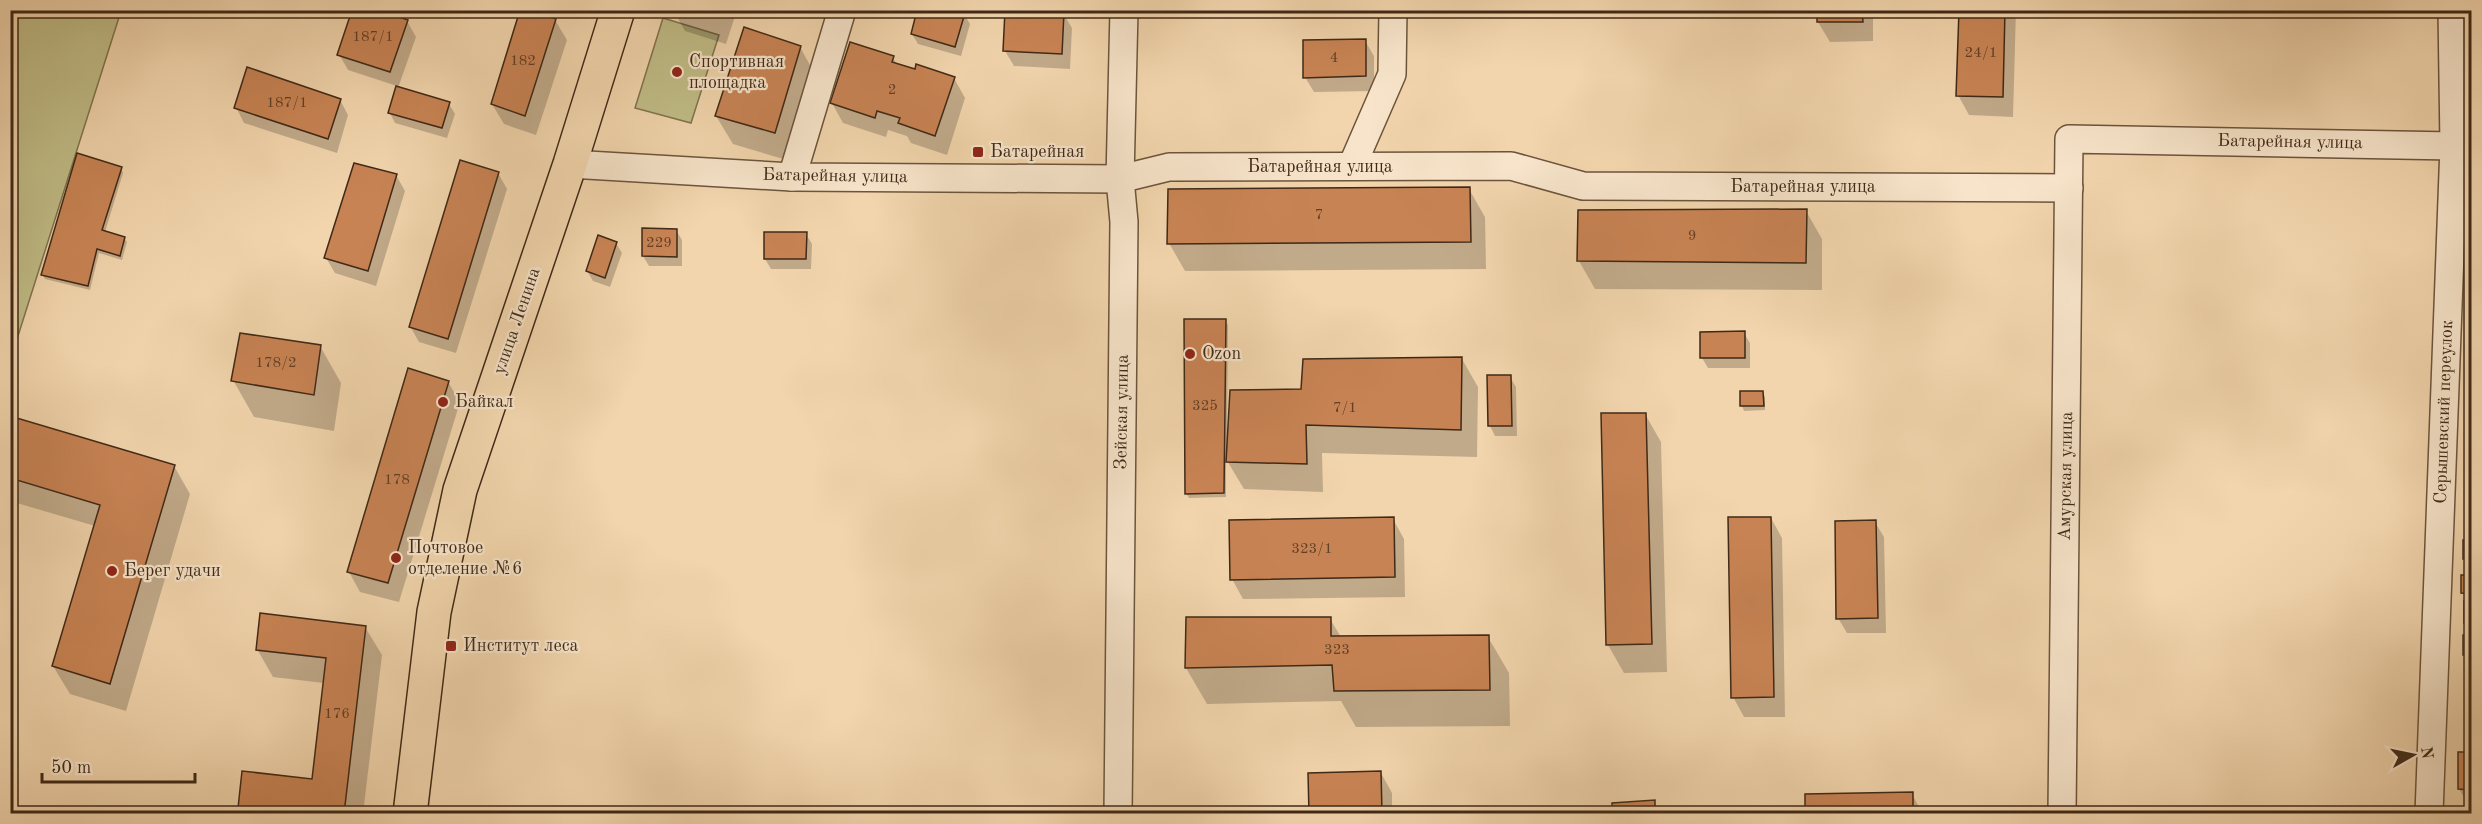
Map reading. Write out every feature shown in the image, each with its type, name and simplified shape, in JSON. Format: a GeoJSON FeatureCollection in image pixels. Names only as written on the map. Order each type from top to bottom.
{"type":"FeatureCollection","features":[{"type":"Feature","properties":{"kind":"main road","name":"улица Ленина"},"geometry":{"type":"LineString","coordinates":[[410,813],[434,612],[460,490],[570,164],[618,10]]}},
{"type":"Feature","properties":{"kind":"street"},"geometry":{"type":"LineString","coordinates":[[792,177],[842,10]]}},
{"type":"Feature","properties":{"kind":"street","name":"Зейская улица"},"geometry":{"type":"LineString","coordinates":[[1119,813],[1124,222],[1120,179],[1124,10]]}},
{"type":"Feature","properties":{"kind":"street"},"geometry":{"type":"LineString","coordinates":[[1352,166],[1392,74],[1393,10]]}},
{"type":"Feature","properties":{"kind":"street","name":"Серышевский переулок"},"geometry":{"type":"LineString","coordinates":[[2429,813],[2463,151],[2452,10]]}},
{"type":"Feature","properties":{"kind":"street","name":"Батарейная улица"},"geometry":{"type":"LineString","coordinates":[[2069,139],[2463,151]]}},
{"type":"Feature","properties":{"kind":"street","name":"Амурская улица"},"geometry":{"type":"LineString","coordinates":[[2062,813],[2069,139]]}},
{"type":"Feature","properties":{"kind":"street","name":"Батарейная улица"},"geometry":{"type":"LineString","coordinates":[[570,164],[792,177],[1120,179],[1169,167],[1511,166],[1583,186],[2069,188]]}},
{"type":"Feature","properties":{"kind":"shaded area"},"geometry":{"type":"Polygon","coordinates":[[[10,11],[121,11],[11,358],[10,11]]]}},
{"type":"Feature","properties":{"kind":"shaded area","name":"Спортивная площадка"},"geometry":{"type":"Polygon","coordinates":[[[663,18],[719,35],[691,123],[635,108],[663,18]]]}},
{"type":"Feature","properties":{"kind":"building"},"geometry":{"type":"Polygon","coordinates":[[[352,10],[379,10],[408,20],[390,72],[337,55],[352,10]]]}},
{"type":"Feature","properties":{"kind":"building"},"geometry":{"type":"Polygon","coordinates":[[[520,10],[531,10],[556,19],[525,116],[491,104],[520,10]]]}},
{"type":"Feature","properties":{"kind":"building"},"geometry":{"type":"Polygon","coordinates":[[[917,10],[965,13],[955,47],[911,34],[917,10]]]}},
{"type":"Feature","properties":{"kind":"building"},"geometry":{"type":"Polygon","coordinates":[[[1005,10],[1064,12],[1062,54],[1003,51],[1005,10]]]}},
{"type":"Feature","properties":{"kind":"building"},"geometry":{"type":"Polygon","coordinates":[[[1817,10],[1862,10],[1863,22],[1817,22],[1817,10]]]}},
{"type":"Feature","properties":{"kind":"building"},"geometry":{"type":"Polygon","coordinates":[[[1959,10],[2005,10],[2003,97],[1956,96],[1959,10]]]}},
{"type":"Feature","properties":{"kind":"building"},"geometry":{"type":"Polygon","coordinates":[[[744,27],[801,46],[775,133],[715,116],[744,27]]]}},
{"type":"Feature","properties":{"kind":"building"},"geometry":{"type":"Polygon","coordinates":[[[1366,39],[1366,76],[1303,78],[1303,40],[1366,39]]]}},
{"type":"Feature","properties":{"kind":"building"},"geometry":{"type":"Polygon","coordinates":[[[850,42],[894,56],[892,62],[915,69],[916,64],[955,77],[935,136],[898,123],[900,118],[877,111],[875,118],[830,103],[850,42]]]}},
{"type":"Feature","properties":{"kind":"building"},"geometry":{"type":"Polygon","coordinates":[[[247,67],[341,99],[328,139],[234,108],[247,67]]]}},
{"type":"Feature","properties":{"kind":"building"},"geometry":{"type":"Polygon","coordinates":[[[396,86],[450,102],[442,128],[388,113],[396,86]]]}},
{"type":"Feature","properties":{"kind":"building"},"geometry":{"type":"Polygon","coordinates":[[[77,153],[122,167],[102,230],[125,237],[120,256],[97,249],[88,286],[41,275],[77,153]]]}},
{"type":"Feature","properties":{"kind":"building"},"geometry":{"type":"Polygon","coordinates":[[[460,160],[499,172],[448,339],[409,327],[460,160]]]}},
{"type":"Feature","properties":{"kind":"building"},"geometry":{"type":"Polygon","coordinates":[[[354,163],[397,174],[368,271],[324,258],[354,163]]]}},
{"type":"Feature","properties":{"kind":"building"},"geometry":{"type":"Polygon","coordinates":[[[1470,187],[1471,242],[1167,244],[1168,189],[1470,187]]]}},
{"type":"Feature","properties":{"kind":"building"},"geometry":{"type":"Polygon","coordinates":[[[1807,209],[1806,263],[1577,261],[1578,210],[1807,209]]]}},
{"type":"Feature","properties":{"kind":"building"},"geometry":{"type":"Polygon","coordinates":[[[642,228],[677,229],[677,257],[642,256],[642,228]]]}},
{"type":"Feature","properties":{"kind":"building"},"geometry":{"type":"Polygon","coordinates":[[[764,232],[807,232],[806,259],[764,259],[764,232]]]}},
{"type":"Feature","properties":{"kind":"building"},"geometry":{"type":"Polygon","coordinates":[[[598,235],[617,242],[605,278],[586,271],[598,235]]]}},
{"type":"Feature","properties":{"kind":"building"},"geometry":{"type":"Polygon","coordinates":[[[1184,319],[1226,319],[1224,493],[1185,494],[1184,319]]]}},
{"type":"Feature","properties":{"kind":"building"},"geometry":{"type":"Polygon","coordinates":[[[1745,331],[1745,358],[1700,358],[1700,332],[1745,331]]]}},
{"type":"Feature","properties":{"kind":"building"},"geometry":{"type":"Polygon","coordinates":[[[240,333],[321,345],[314,395],[231,381],[240,333]]]}},
{"type":"Feature","properties":{"kind":"building"},"geometry":{"type":"Polygon","coordinates":[[[1462,357],[1461,430],[1306,425],[1307,464],[1226,462],[1230,390],[1301,389],[1303,359],[1462,357]]]}},
{"type":"Feature","properties":{"kind":"building"},"geometry":{"type":"Polygon","coordinates":[[[408,368],[449,381],[388,583],[347,572],[408,368]]]}},
{"type":"Feature","properties":{"kind":"building"},"geometry":{"type":"Polygon","coordinates":[[[1487,375],[1511,375],[1512,426],[1488,426],[1487,375]]]}},
{"type":"Feature","properties":{"kind":"building"},"geometry":{"type":"Polygon","coordinates":[[[1740,391],[1763,391],[1764,406],[1740,406],[1740,391]]]}},
{"type":"Feature","properties":{"kind":"building"},"geometry":{"type":"Polygon","coordinates":[[[1601,413],[1646,413],[1652,644],[1606,645],[1601,413]]]}},
{"type":"Feature","properties":{"kind":"building","name":"Берег удачи"},"geometry":{"type":"Polygon","coordinates":[[[10,416],[175,465],[110,684],[52,666],[100,505],[10,478],[10,416]]]}},
{"type":"Feature","properties":{"kind":"building"},"geometry":{"type":"Polygon","coordinates":[[[2467,464],[2472,464],[2472,486],[2466,486],[2467,464]]]}},
{"type":"Feature","properties":{"kind":"building"},"geometry":{"type":"Polygon","coordinates":[[[2465,507],[2472,507],[2472,526],[2465,526],[2465,507]]]}},
{"type":"Feature","properties":{"kind":"building"},"geometry":{"type":"Polygon","coordinates":[[[1394,517],[1395,577],[1230,580],[1229,520],[1394,517]]]}},
{"type":"Feature","properties":{"kind":"building"},"geometry":{"type":"Polygon","coordinates":[[[1728,517],[1771,517],[1774,697],[1731,698],[1728,517]]]}},
{"type":"Feature","properties":{"kind":"building"},"geometry":{"type":"Polygon","coordinates":[[[1876,520],[1878,618],[1836,619],[1835,521],[1876,520]]]}},
{"type":"Feature","properties":{"kind":"building"},"geometry":{"type":"Polygon","coordinates":[[[2463,540],[2472,540],[2472,559],[2463,559],[2463,540]]]}},
{"type":"Feature","properties":{"kind":"building"},"geometry":{"type":"Polygon","coordinates":[[[2461,575],[2472,575],[2472,594],[2461,593],[2461,575]]]}},
{"type":"Feature","properties":{"kind":"building"},"geometry":{"type":"Polygon","coordinates":[[[2464,601],[2472,601],[2472,623],[2464,623],[2464,601]]]}},
{"type":"Feature","properties":{"kind":"building"},"geometry":{"type":"Polygon","coordinates":[[[260,613],[366,626],[344,814],[283,814],[238,808],[242,771],[312,779],[326,658],[256,650],[260,613]]]}},
{"type":"Feature","properties":{"kind":"building"},"geometry":{"type":"Polygon","coordinates":[[[1186,617],[1331,617],[1331,636],[1489,635],[1490,690],[1334,691],[1332,665],[1185,668],[1186,617]]]}},
{"type":"Feature","properties":{"kind":"building"},"geometry":{"type":"Polygon","coordinates":[[[2463,635],[2472,635],[2472,655],[2463,655],[2463,635]]]}},
{"type":"Feature","properties":{"kind":"building"},"geometry":{"type":"Polygon","coordinates":[[[2458,752],[2472,752],[2472,790],[2458,789],[2458,752]]]}},
{"type":"Feature","properties":{"kind":"building"},"geometry":{"type":"Polygon","coordinates":[[[1381,771],[1382,814],[1309,814],[1308,773],[1381,771]]]}},
{"type":"Feature","properties":{"kind":"building"},"geometry":{"type":"Polygon","coordinates":[[[1913,792],[1913,814],[1805,814],[1805,794],[1913,792]]]}},
{"type":"Feature","properties":{"kind":"building"},"geometry":{"type":"Polygon","coordinates":[[[1655,800],[1655,814],[1612,814],[1612,803],[1655,800]]]}},
{"type":"Feature","properties":{"kind":"place","name":"Спортивная площадка"},"geometry":{"type":"Point","coordinates":[677,72]}},
{"type":"Feature","properties":{"kind":"place","name":"Батарейная"},"geometry":{"type":"Point","coordinates":[978,152]}},
{"type":"Feature","properties":{"kind":"place","name":"Ozon"},"geometry":{"type":"Point","coordinates":[1190,354]}},
{"type":"Feature","properties":{"kind":"place","name":"Байкал"},"geometry":{"type":"Point","coordinates":[443,402]}},
{"type":"Feature","properties":{"kind":"place","name":"Почтовое отделение №6"},"geometry":{"type":"Point","coordinates":[396,558]}},
{"type":"Feature","properties":{"kind":"place","name":"Берег удачи"},"geometry":{"type":"Point","coordinates":[112,571]}},
{"type":"Feature","properties":{"kind":"place","name":"Институт леса"},"geometry":{"type":"Point","coordinates":[451,646]}}]}
